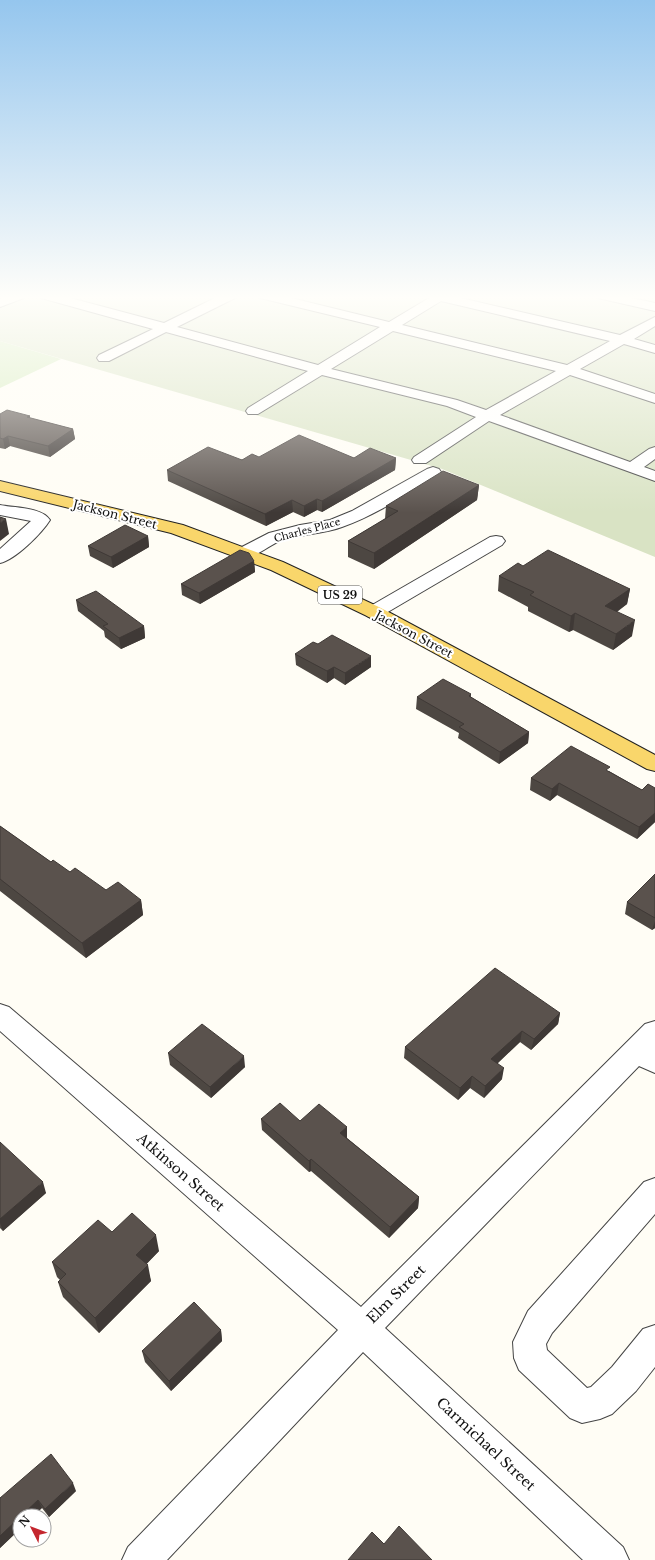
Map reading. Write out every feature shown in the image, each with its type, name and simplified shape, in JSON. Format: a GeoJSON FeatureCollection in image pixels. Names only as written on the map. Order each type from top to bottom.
{"type":"FeatureCollection","features":[{"type":"Feature","properties":{"kind":"main road","name":"Jackson Street"},"geometry":{"type":"LineString","coordinates":[[0,486],[177,529],[244,553],[309,580],[374,612],[580,722],[655,764]]}},
{"type":"Feature","properties":{"kind":"street"},"geometry":{"type":"LineString","coordinates":[[312,368],[452,403],[489,415],[655,476]]}},
{"type":"Feature","properties":{"kind":"street"},"geometry":{"type":"LineString","coordinates":[[252,411],[324,368]]}},
{"type":"Feature","properties":{"kind":"street"},"geometry":{"type":"LineString","coordinates":[[560,368],[655,399]]}},
{"type":"Feature","properties":{"kind":"street"},"geometry":{"type":"LineString","coordinates":[[420,460],[489,415],[573,368]]}},
{"type":"Feature","properties":{"kind":"street"},"geometry":{"type":"LineString","coordinates":[[632,468],[655,452]]}},
{"type":"Feature","properties":{"kind":"street","name":"Charles Place"},"geometry":{"type":"LineString","coordinates":[[244,553],[275,537],[300,530],[334,524],[358,515],[433,472]]}},
{"type":"Feature","properties":{"kind":"street"},"geometry":{"type":"LineString","coordinates":[[0,510],[33,516],[42,520],[0,558]]}},
{"type":"Feature","properties":{"kind":"street"},"geometry":{"type":"LineString","coordinates":[[374,612],[496,541]]}},
{"type":"Feature","properties":{"kind":"street","name":"Atkinson Street"},"geometry":{"type":"LineString","coordinates":[[0,1016],[362,1329]]}},
{"type":"Feature","properties":{"kind":"street","name":"Elm Street"},"geometry":{"type":"LineString","coordinates":[[141,1560],[362,1329],[649,1048]]}},
{"type":"Feature","properties":{"kind":"street"},"geometry":{"type":"LineString","coordinates":[[655,1192],[540,1322],[529,1342],[531,1358],[582,1406],[600,1402],[624,1379],[655,1342]]}},
{"type":"Feature","properties":{"kind":"street","name":"Carmichael Street"},"geometry":{"type":"LineString","coordinates":[[362,1329],[610,1560]]}},
{"type":"Feature","properties":{"kind":"green space"},"geometry":{"type":"Polygon","coordinates":[[[0,368],[42,368],[0,388],[0,368]]]}},
{"type":"Feature","properties":{"kind":"green space"},"geometry":{"type":"Polygon","coordinates":[[[93,368],[655,368],[655,557],[442,469],[93,368]]]}},
{"type":"Feature","properties":{"kind":"building"},"geometry":{"type":"Polygon","coordinates":[[[7,410],[73,429],[48,446],[8,436],[3,439],[0,438],[0,414],[7,410]]]}},
{"type":"Feature","properties":{"kind":"building"},"geometry":{"type":"Polygon","coordinates":[[[299,435],[354,458],[370,448],[396,458],[322,501],[317,499],[304,506],[292,500],[265,514],[167,470],[208,447],[242,460],[252,454],[259,457],[299,435]]]}},
{"type":"Feature","properties":{"kind":"building"},"geometry":{"type":"Polygon","coordinates":[[[443,471],[479,485],[374,553],[348,541],[398,511],[386,506],[443,471]]]}},
{"type":"Feature","properties":{"kind":"building"},"geometry":{"type":"Polygon","coordinates":[[[0,517],[6,519],[0,523],[0,517]]]}},
{"type":"Feature","properties":{"kind":"building"},"geometry":{"type":"Polygon","coordinates":[[[125,525],[148,536],[111,557],[88,546],[125,525]]]}},
{"type":"Feature","properties":{"kind":"building"},"geometry":{"type":"Polygon","coordinates":[[[240,550],[249,553],[254,561],[199,593],[181,584],[240,550]]]}},
{"type":"Feature","properties":{"kind":"building"},"geometry":{"type":"Polygon","coordinates":[[[548,550],[630,589],[605,606],[635,620],[616,634],[575,613],[571,616],[530,595],[534,592],[499,576],[518,563],[523,566],[548,550]]]}},
{"type":"Feature","properties":{"kind":"building"},"geometry":{"type":"Polygon","coordinates":[[[96,591],[144,626],[119,638],[103,626],[108,624],[76,600],[96,591]]]}},
{"type":"Feature","properties":{"kind":"building"},"geometry":{"type":"Polygon","coordinates":[[[332,635],[371,656],[345,673],[334,667],[327,671],[295,654],[313,642],[318,644],[332,635]]]}},
{"type":"Feature","properties":{"kind":"building"},"geometry":{"type":"Polygon","coordinates":[[[443,679],[471,694],[469,696],[529,732],[500,752],[459,727],[464,724],[417,697],[443,679]]]}},
{"type":"Feature","properties":{"kind":"building"},"geometry":{"type":"Polygon","coordinates":[[[571,746],[610,767],[606,770],[642,790],[648,784],[655,788],[655,813],[639,827],[559,783],[552,789],[531,778],[571,746]]]}},
{"type":"Feature","properties":{"kind":"building"},"geometry":{"type":"Polygon","coordinates":[[[0,826],[51,862],[53,860],[70,872],[75,868],[106,890],[118,882],[141,900],[82,943],[0,879],[0,826]]]}},
{"type":"Feature","properties":{"kind":"building"},"geometry":{"type":"Polygon","coordinates":[[[655,874],[655,918],[627,902],[655,874]]]}},
{"type":"Feature","properties":{"kind":"building"},"geometry":{"type":"Polygon","coordinates":[[[495,968],[560,1013],[534,1039],[522,1031],[491,1059],[504,1068],[485,1086],[472,1076],[460,1088],[405,1047],[495,968]]]}},
{"type":"Feature","properties":{"kind":"building"},"geometry":{"type":"Polygon","coordinates":[[[202,1024],[244,1056],[210,1087],[168,1053],[202,1024]]]}},
{"type":"Feature","properties":{"kind":"building"},"geometry":{"type":"Polygon","coordinates":[[[280,1103],[300,1121],[319,1104],[347,1127],[340,1133],[419,1197],[390,1227],[311,1159],[309,1161],[261,1119],[280,1103]]]}},
{"type":"Feature","properties":{"kind":"building"},"geometry":{"type":"Polygon","coordinates":[[[0,1142],[43,1182],[0,1219],[0,1142]]]}},
{"type":"Feature","properties":{"kind":"building"},"geometry":{"type":"Polygon","coordinates":[[[132,1213],[156,1235],[136,1255],[148,1265],[95,1318],[58,1282],[66,1274],[52,1262],[98,1220],[112,1232],[132,1213]]]}},
{"type":"Feature","properties":{"kind":"building"},"geometry":{"type":"Polygon","coordinates":[[[194,1302],[221,1330],[169,1381],[142,1351],[194,1302]]]}},
{"type":"Feature","properties":{"kind":"building"},"geometry":{"type":"Polygon","coordinates":[[[51,1454],[73,1483],[46,1508],[44,1508],[38,1500],[30,1508],[12,1508],[12,1525],[0,1536],[0,1498],[51,1454]]]}},
{"type":"Feature","properties":{"kind":"building"},"geometry":{"type":"Polygon","coordinates":[[[399,1526],[432,1560],[348,1560],[372,1532],[384,1544],[399,1526]]]}}]}
